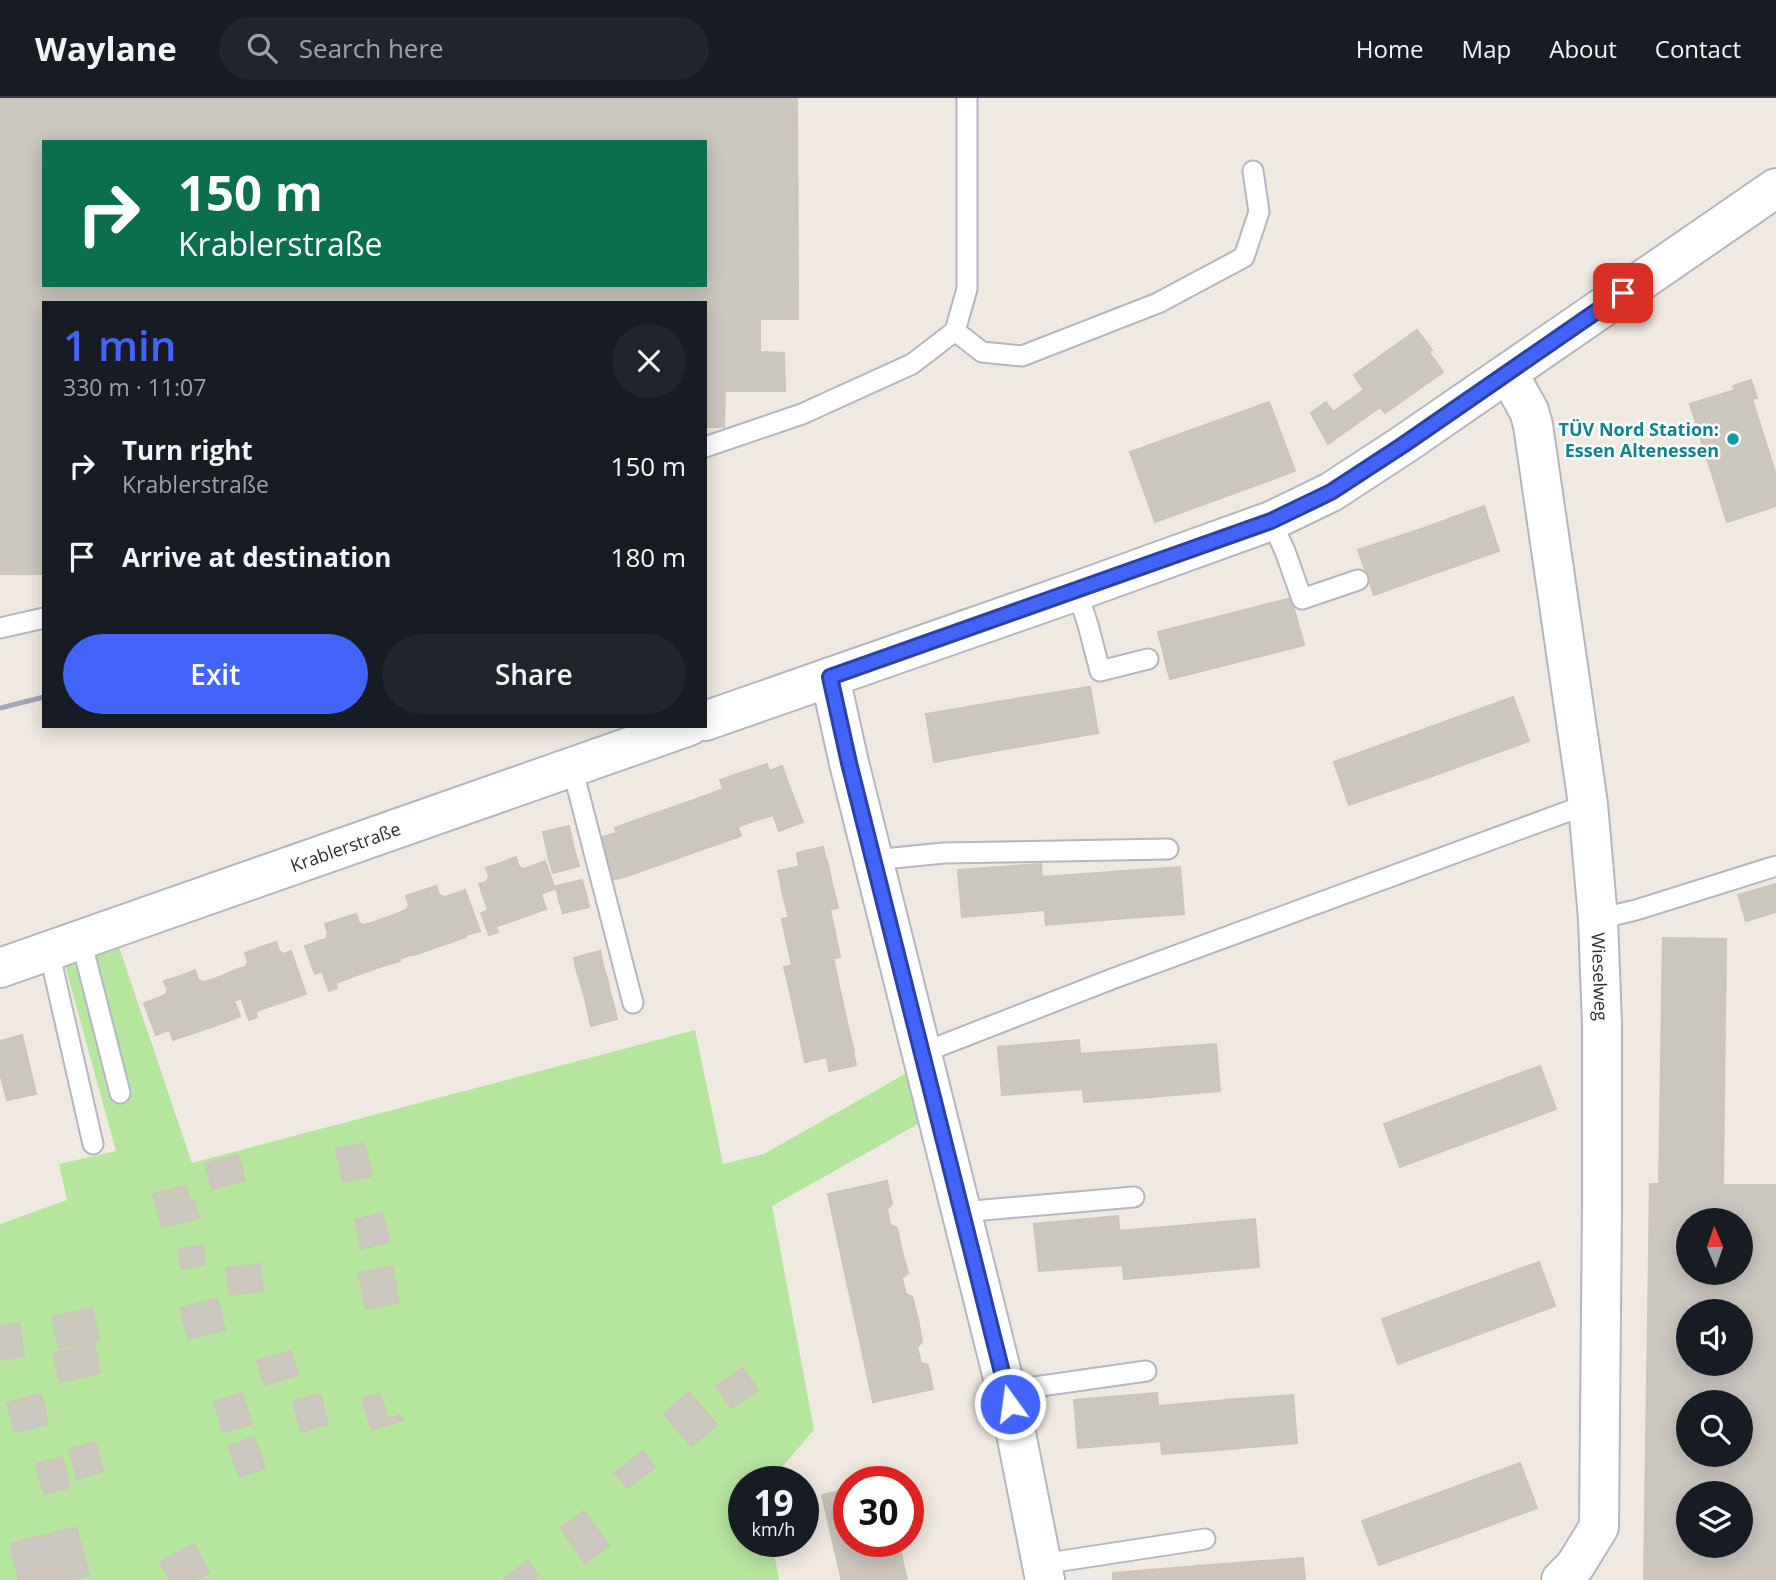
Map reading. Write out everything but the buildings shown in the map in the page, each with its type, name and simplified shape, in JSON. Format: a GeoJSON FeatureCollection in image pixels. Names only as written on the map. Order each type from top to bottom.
{"type":"FeatureCollection","features":[{"type":"Feature","properties":{"kind":"street"},"geometry":{"type":"LineString","coordinates":[[707,720],[1271,521],[1331,492],[1776,188]]}},
{"type":"Feature","properties":{"kind":"street","name":"Wieselweg"},"geometry":{"type":"LineString","coordinates":[[1508,373],[1529,411],[1533,425],[1588,804],[1598,919],[1602,1024],[1599,1527],[1576,1566],[1561,1580]]}},
{"type":"Feature","properties":{"kind":"street"},"geometry":{"type":"LineString","coordinates":[[830,677],[849,763],[1013,1418],[1044,1572]]}},
{"type":"Feature","properties":{"kind":"street","name":"Krablerstraße"},"geometry":{"type":"LineString","coordinates":[[0,968],[683,728]]}},
{"type":"Feature","properties":{"kind":"lane"},"geometry":{"type":"LineString","coordinates":[[707,446],[802,414],[912,364],[955,331],[967,289],[967,98]]}},
{"type":"Feature","properties":{"kind":"lane"},"geometry":{"type":"LineString","coordinates":[[955,331],[982,352],[1022,356],[1158,303],[1244,257],[1259,212],[1254,171]]}},
{"type":"Feature","properties":{"kind":"lane"},"geometry":{"type":"LineString","coordinates":[[1271,521],[1302,599],[1359,580]]}},
{"type":"Feature","properties":{"kind":"lane"},"geometry":{"type":"LineString","coordinates":[[1077,591],[1100,671],[1149,659]]}},
{"type":"Feature","properties":{"kind":"lane"},"geometry":{"type":"LineString","coordinates":[[0,628],[42,618]]}},
{"type":"Feature","properties":{"kind":"lane"},"geometry":{"type":"LineString","coordinates":[[572,767],[633,1003]]}},
{"type":"Feature","properties":{"kind":"lane"},"geometry":{"type":"LineString","coordinates":[[922,1053],[1112,979],[1588,804]]}},
{"type":"Feature","properties":{"kind":"lane"},"geometry":{"type":"LineString","coordinates":[[873,860],[944,853],[1168,849]]}},
{"type":"Feature","properties":{"kind":"lane"},"geometry":{"type":"LineString","coordinates":[[1598,919],[1636,910],[1776,866]]}},
{"type":"Feature","properties":{"kind":"lane"},"geometry":{"type":"LineString","coordinates":[[65,945],[120,1093]]}},
{"type":"Feature","properties":{"kind":"lane"},"geometry":{"type":"LineString","coordinates":[[65,945],[93,1144]]}},
{"type":"Feature","properties":{"kind":"lane"},"geometry":{"type":"LineString","coordinates":[[961,1212],[1134,1197]]}},
{"type":"Feature","properties":{"kind":"lane"},"geometry":{"type":"LineString","coordinates":[[1006,1391],[1146,1371]]}},
{"type":"Feature","properties":{"kind":"lane"},"geometry":{"type":"LineString","coordinates":[[1044,1572],[1205,1539]]}},
{"type":"Feature","properties":{"kind":"green space"},"geometry":{"type":"Polygon","coordinates":[[[115,935],[192,1163],[695,1030],[723,1164],[764,1154],[912,1070],[925,1120],[772,1206],[814,1430],[783,1466],[728,1466],[728,1557],[775,1557],[779,1580],[0,1580],[0,1224],[67,1200],[59,1164],[116,1151],[62,954],[115,935]]]}},
{"type":"Feature","properties":{"kind":"railway"},"geometry":{"type":"LineString","coordinates":[[0,708],[42,698]]}},
{"type":"Feature","properties":{"kind":"place","name":"TÜV Nord Station: Essen Altenessen"},"geometry":{"type":"Point","coordinates":[1733,439]}},
{"type":"Feature","properties":{"kind":"route"},"geometry":{"type":"LineString","coordinates":[[1010,1404],[849,763],[830,677],[1271,521],[1331,492],[1623,293]]}}]}
